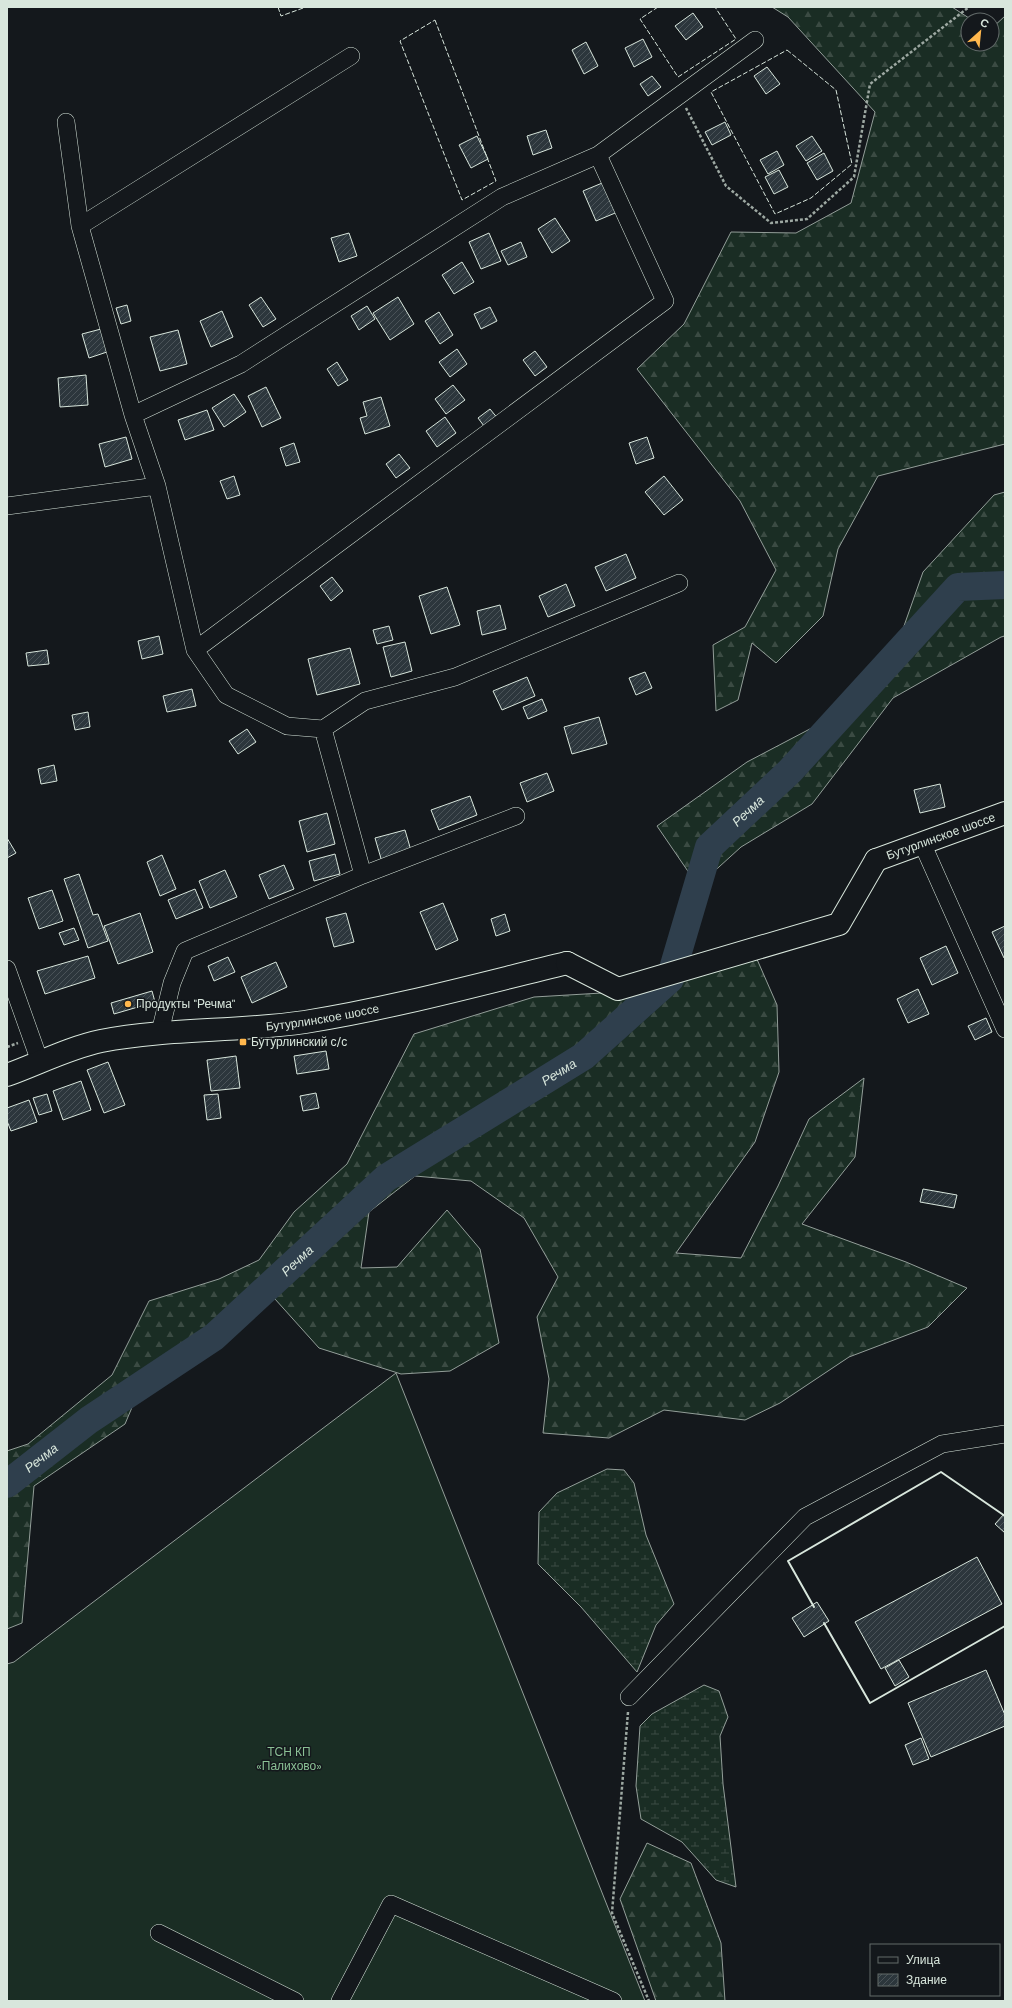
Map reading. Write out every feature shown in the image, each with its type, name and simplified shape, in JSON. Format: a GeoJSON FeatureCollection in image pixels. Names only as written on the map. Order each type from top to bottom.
{"type":"FeatureCollection","features":[{"type":"Feature","properties":{"kind":"main road","name":"Бутурлинское шоссе"},"geometry":{"type":"LineString","coordinates":[[7,1075],[99,1041],[160,1032],[255,1027],[333,1017],[385,1008],[567,963],[618,989],[839,924],[876,860],[1005,813]]}},
{"type":"Feature","properties":{"kind":"street"},"geometry":{"type":"LineString","coordinates":[[133,415],[241,364],[502,197],[598,155],[755,40]]}},
{"type":"Feature","properties":{"kind":"street"},"geometry":{"type":"LineString","coordinates":[[80,226],[351,56]]}},
{"type":"Feature","properties":{"kind":"street"},"geometry":{"type":"LineString","coordinates":[[66,122],[80,226],[133,415],[157,486],[195,650],[226,695],[287,726],[323,729],[365,701],[456,677],[679,583]]}},
{"type":"Feature","properties":{"kind":"street"},"geometry":{"type":"LineString","coordinates":[[195,650],[665,301],[598,155]]}},
{"type":"Feature","properties":{"kind":"street"},"geometry":{"type":"LineString","coordinates":[[7,506],[157,486]]}},
{"type":"Feature","properties":{"kind":"street"},"geometry":{"type":"LineString","coordinates":[[323,729],[363,875]]}},
{"type":"Feature","properties":{"kind":"street"},"geometry":{"type":"LineString","coordinates":[[160,1032],[172,983],[185,950],[363,875],[516,816]]}},
{"type":"Feature","properties":{"kind":"street"},"geometry":{"type":"LineString","coordinates":[[922,843],[1005,1028]]}},
{"type":"Feature","properties":{"kind":"street"},"geometry":{"type":"LineString","coordinates":[[7,969],[40,1062]]}},
{"type":"Feature","properties":{"kind":"street"},"geometry":{"type":"LineString","coordinates":[[629,1697],[805,1517],[942,1444],[1005,1434]]}},
{"type":"Feature","properties":{"kind":"street"},"geometry":{"type":"LineString","coordinates":[[340,2001],[391,1904],[613,2001]]}},
{"type":"Feature","properties":{"kind":"street"},"geometry":{"type":"LineString","coordinates":[[159,1933],[295,2001]]}},
{"type":"Feature","properties":{"kind":"path"},"geometry":{"type":"LineString","coordinates":[[684,104],[726,186],[771,223],[807,219],[854,177],[870,84],[969,7]]}},
{"type":"Feature","properties":{"kind":"path"},"geometry":{"type":"LineString","coordinates":[[629,1697],[612,1913],[649,2001]]}},
{"type":"Feature","properties":{"kind":"green space"},"geometry":{"type":"Polygon","coordinates":[[[772,7],[952,7],[960,12],[960,52],[1000,52],[1000,21],[1005,16],[1005,444],[878,476],[838,549],[823,616],[776,663],[752,643],[738,700],[716,711],[713,645],[745,627],[776,570],[740,501],[637,369],[684,324],[731,232],[796,233],[851,203],[875,112],[788,17],[772,7]]]}},
{"type":"Feature","properties":{"kind":"green space"},"geometry":{"type":"Polygon","coordinates":[[[1005,492],[1005,636],[893,698],[812,804],[741,847],[698,886],[657,826],[747,762],[846,710],[892,660],[923,572],[994,495],[1005,492]]]}},
{"type":"Feature","properties":{"kind":"green space"},"geometry":{"type":"Polygon","coordinates":[[[756,957],[777,1005],[779,1072],[755,1142],[676,1253],[741,1258],[778,1186],[809,1119],[864,1078],[855,1157],[802,1224],[906,1262],[967,1288],[928,1327],[849,1357],[780,1403],[745,1420],[664,1410],[609,1438],[543,1433],[549,1379],[537,1317],[558,1277],[524,1218],[471,1181],[415,1176],[369,1212],[361,1268],[397,1267],[447,1210],[480,1249],[499,1343],[450,1371],[401,1374],[319,1348],[266,1289],[214,1337],[141,1386],[125,1424],[34,1486],[22,1623],[7,1629],[7,1451],[28,1444],[112,1375],[149,1301],[219,1279],[259,1260],[294,1212],[347,1164],[414,1034],[534,997],[619,992],[756,957]]]}},
{"type":"Feature","properties":{"kind":"green space","name":"ТСН КП «Палихово»"},"geometry":{"type":"Polygon","coordinates":[[[396,1373],[645,2001],[7,2001],[7,1664],[14,1662],[396,1373]]]}},
{"type":"Feature","properties":{"kind":"green space"},"geometry":{"type":"Polygon","coordinates":[[[607,1469],[624,1470],[634,1483],[646,1535],[674,1604],[656,1625],[637,1672],[581,1607],[538,1564],[539,1512],[557,1493],[607,1469]]]}},
{"type":"Feature","properties":{"kind":"green space"},"geometry":{"type":"Polygon","coordinates":[[[704,1685],[719,1691],[728,1717],[720,1736],[723,1784],[736,1887],[716,1880],[682,1842],[641,1819],[636,1786],[640,1726],[652,1714],[704,1685]]]}},
{"type":"Feature","properties":{"kind":"green space"},"geometry":{"type":"Polygon","coordinates":[[[647,1843],[691,1863],[721,1943],[725,2001],[656,2001],[620,1899],[647,1843]]]}},
{"type":"Feature","properties":{"kind":"building"},"geometry":{"type":"Polygon","coordinates":[[[693,13],[703,27],[686,40],[675,26],[693,13]]]}},
{"type":"Feature","properties":{"kind":"building"},"geometry":{"type":"Polygon","coordinates":[[[643,39],[652,57],[634,67],[625,48],[643,39]]]}},
{"type":"Feature","properties":{"kind":"building"},"geometry":{"type":"Polygon","coordinates":[[[586,42],[598,66],[584,74],[572,50],[586,42]]]}},
{"type":"Feature","properties":{"kind":"building"},"geometry":{"type":"Polygon","coordinates":[[[767,67],[780,84],[766,94],[754,76],[767,67]]]}},
{"type":"Feature","properties":{"kind":"building"},"geometry":{"type":"Polygon","coordinates":[[[652,76],[661,87],[648,96],[640,84],[652,76]]]}},
{"type":"Feature","properties":{"kind":"building"},"geometry":{"type":"Polygon","coordinates":[[[725,122],[731,135],[712,145],[705,132],[725,122]]]}},
{"type":"Feature","properties":{"kind":"building"},"geometry":{"type":"Polygon","coordinates":[[[546,130],[552,148],[533,155],[527,136],[546,130]]]}},
{"type":"Feature","properties":{"kind":"building"},"geometry":{"type":"Polygon","coordinates":[[[477,136],[488,159],[471,168],[459,145],[477,136]]]}},
{"type":"Feature","properties":{"kind":"building"},"geometry":{"type":"Polygon","coordinates":[[[812,136],[822,151],[806,161],[796,146],[812,136]]]}},
{"type":"Feature","properties":{"kind":"building"},"geometry":{"type":"Polygon","coordinates":[[[777,151],[784,165],[768,174],[760,160],[777,151]]]}},
{"type":"Feature","properties":{"kind":"building"},"geometry":{"type":"Polygon","coordinates":[[[824,153],[833,171],[817,180],[807,163],[824,153]]]}},
{"type":"Feature","properties":{"kind":"building"},"geometry":{"type":"Polygon","coordinates":[[[779,170],[788,187],[774,194],[765,177],[779,170]]]}},
{"type":"Feature","properties":{"kind":"building"},"geometry":{"type":"Polygon","coordinates":[[[607,181],[620,211],[596,221],[583,191],[607,181]]]}},
{"type":"Feature","properties":{"kind":"building"},"geometry":{"type":"Polygon","coordinates":[[[555,218],[570,241],[552,253],[538,229],[555,218]]]}},
{"type":"Feature","properties":{"kind":"building"},"geometry":{"type":"Polygon","coordinates":[[[349,233],[357,256],[339,262],[331,238],[349,233]]]}},
{"type":"Feature","properties":{"kind":"building"},"geometry":{"type":"Polygon","coordinates":[[[489,233],[501,261],[481,269],[469,242],[489,233]]]}},
{"type":"Feature","properties":{"kind":"building"},"geometry":{"type":"Polygon","coordinates":[[[521,242],[527,257],[508,265],[501,251],[521,242]]]}},
{"type":"Feature","properties":{"kind":"building"},"geometry":{"type":"Polygon","coordinates":[[[462,262],[474,282],[454,294],[442,275],[462,262]]]}},
{"type":"Feature","properties":{"kind":"building"},"geometry":{"type":"Polygon","coordinates":[[[261,297],[276,319],[263,327],[249,305],[261,297]]]}},
{"type":"Feature","properties":{"kind":"building"},"geometry":{"type":"Polygon","coordinates":[[[398,297],[414,324],[390,340],[373,313],[398,297]]]}},
{"type":"Feature","properties":{"kind":"building"},"geometry":{"type":"Polygon","coordinates":[[[127,305],[131,321],[121,324],[116,308],[127,305]]]}},
{"type":"Feature","properties":{"kind":"building"},"geometry":{"type":"Polygon","coordinates":[[[367,306],[375,319],[359,330],[351,316],[367,306]]]}},
{"type":"Feature","properties":{"kind":"building"},"geometry":{"type":"Polygon","coordinates":[[[490,307],[497,321],[481,329],[474,314],[490,307]]]}},
{"type":"Feature","properties":{"kind":"building"},"geometry":{"type":"Polygon","coordinates":[[[222,311],[233,337],[211,347],[200,321],[222,311]]]}},
{"type":"Feature","properties":{"kind":"building"},"geometry":{"type":"Polygon","coordinates":[[[439,312],[453,335],[440,344],[425,321],[439,312]]]}},
{"type":"Feature","properties":{"kind":"building"},"geometry":{"type":"Polygon","coordinates":[[[101,329],[107,352],[89,358],[82,334],[101,329]]]}},
{"type":"Feature","properties":{"kind":"building"},"geometry":{"type":"Polygon","coordinates":[[[178,330],[187,364],[160,371],[150,337],[178,330]]]}},
{"type":"Feature","properties":{"kind":"building"},"geometry":{"type":"Polygon","coordinates":[[[457,349],[467,364],[450,377],[439,362],[457,349]]]}},
{"type":"Feature","properties":{"kind":"building"},"geometry":{"type":"Polygon","coordinates":[[[535,351],[547,367],[535,376],[523,360],[535,351]]]}},
{"type":"Feature","properties":{"kind":"building"},"geometry":{"type":"Polygon","coordinates":[[[337,362],[348,380],[338,386],[327,369],[337,362]]]}},
{"type":"Feature","properties":{"kind":"building"},"geometry":{"type":"Polygon","coordinates":[[[86,375],[88,405],[60,407],[58,378],[86,375]]]}},
{"type":"Feature","properties":{"kind":"building"},"geometry":{"type":"Polygon","coordinates":[[[453,385],[465,400],[446,414],[435,399],[453,385]]]}},
{"type":"Feature","properties":{"kind":"building"},"geometry":{"type":"Polygon","coordinates":[[[266,387],[281,418],[262,427],[248,396],[266,387]]]}},
{"type":"Feature","properties":{"kind":"building"},"geometry":{"type":"Polygon","coordinates":[[[234,394],[246,412],[224,427],[212,408],[234,394]]]}},
{"type":"Feature","properties":{"kind":"building"},"geometry":{"type":"Polygon","coordinates":[[[381,397],[390,426],[365,434],[360,418],[367,416],[363,402],[381,397]]]}},
{"type":"Feature","properties":{"kind":"building"},"geometry":{"type":"Polygon","coordinates":[[[490,409],[503,425],[490,434],[478,418],[490,409]]]}},
{"type":"Feature","properties":{"kind":"building"},"geometry":{"type":"Polygon","coordinates":[[[207,410],[214,430],[185,440],[178,420],[207,410]]]}},
{"type":"Feature","properties":{"kind":"building"},"geometry":{"type":"Polygon","coordinates":[[[445,417],[456,433],[437,447],[426,431],[445,417]]]}},
{"type":"Feature","properties":{"kind":"building"},"geometry":{"type":"Polygon","coordinates":[[[126,437],[132,459],[105,467],[99,444],[126,437]]]}},
{"type":"Feature","properties":{"kind":"building"},"geometry":{"type":"Polygon","coordinates":[[[647,437],[654,458],[636,464],[629,443],[647,437]]]}},
{"type":"Feature","properties":{"kind":"building"},"geometry":{"type":"Polygon","coordinates":[[[294,443],[300,462],[286,466],[280,448],[294,443]]]}},
{"type":"Feature","properties":{"kind":"building"},"geometry":{"type":"Polygon","coordinates":[[[399,454],[410,468],[396,478],[386,464],[399,454]]]}},
{"type":"Feature","properties":{"kind":"building"},"geometry":{"type":"Polygon","coordinates":[[[234,476],[240,495],[227,499],[220,481],[234,476]]]}},
{"type":"Feature","properties":{"kind":"building"},"geometry":{"type":"Polygon","coordinates":[[[664,476],[683,500],[664,515],[645,492],[664,476]]]}},
{"type":"Feature","properties":{"kind":"building"},"geometry":{"type":"Polygon","coordinates":[[[626,554],[636,578],[606,591],[595,567],[626,554]]]}},
{"type":"Feature","properties":{"kind":"building"},"geometry":{"type":"Polygon","coordinates":[[[332,577],[343,591],[331,601],[320,586],[332,577]]]}},
{"type":"Feature","properties":{"kind":"building"},"geometry":{"type":"Polygon","coordinates":[[[566,584],[575,606],[548,617],[539,596],[566,584]]]}},
{"type":"Feature","properties":{"kind":"building"},"geometry":{"type":"Polygon","coordinates":[[[447,587],[460,625],[431,634],[419,596],[447,587]]]}},
{"type":"Feature","properties":{"kind":"building"},"geometry":{"type":"Polygon","coordinates":[[[500,605],[506,629],[482,635],[477,611],[500,605]]]}},
{"type":"Feature","properties":{"kind":"building"},"geometry":{"type":"Polygon","coordinates":[[[389,626],[393,640],[377,644],[373,630],[389,626]]]}},
{"type":"Feature","properties":{"kind":"building"},"geometry":{"type":"Polygon","coordinates":[[[159,636],[163,654],[142,659],[138,641],[159,636]]]}},
{"type":"Feature","properties":{"kind":"building"},"geometry":{"type":"Polygon","coordinates":[[[405,642],[412,671],[391,677],[383,647],[405,642]]]}},
{"type":"Feature","properties":{"kind":"building"},"geometry":{"type":"Polygon","coordinates":[[[350,648],[360,684],[317,695],[308,659],[350,648]]]}},
{"type":"Feature","properties":{"kind":"building"},"geometry":{"type":"Polygon","coordinates":[[[47,650],[49,664],[28,666],[26,653],[47,650]]]}},
{"type":"Feature","properties":{"kind":"building"},"geometry":{"type":"Polygon","coordinates":[[[645,672],[652,688],[636,695],[629,678],[645,672]]]}},
{"type":"Feature","properties":{"kind":"building"},"geometry":{"type":"Polygon","coordinates":[[[527,677],[535,696],[502,710],[493,691],[527,677]]]}},
{"type":"Feature","properties":{"kind":"building"},"geometry":{"type":"Polygon","coordinates":[[[192,689],[196,706],[167,712],[163,696],[192,689]]]}},
{"type":"Feature","properties":{"kind":"building"},"geometry":{"type":"Polygon","coordinates":[[[542,699],[547,711],[528,719],[523,707],[542,699]]]}},
{"type":"Feature","properties":{"kind":"building"},"geometry":{"type":"Polygon","coordinates":[[[88,712],[90,727],[75,730],[72,715],[88,712]]]}},
{"type":"Feature","properties":{"kind":"building"},"geometry":{"type":"Polygon","coordinates":[[[599,717],[607,744],[572,754],[564,727],[599,717]]]}},
{"type":"Feature","properties":{"kind":"building"},"geometry":{"type":"Polygon","coordinates":[[[247,729],[256,742],[238,754],[229,741],[247,729]]]}},
{"type":"Feature","properties":{"kind":"building"},"geometry":{"type":"Polygon","coordinates":[[[54,765],[57,781],[41,784],[38,769],[54,765]]]}},
{"type":"Feature","properties":{"kind":"building"},"geometry":{"type":"Polygon","coordinates":[[[547,773],[554,791],[527,802],[520,783],[547,773]]]}},
{"type":"Feature","properties":{"kind":"building"},"geometry":{"type":"Polygon","coordinates":[[[940,784],[945,807],[920,813],[914,790],[940,784]]]}},
{"type":"Feature","properties":{"kind":"building"},"geometry":{"type":"Polygon","coordinates":[[[470,796],[477,815],[439,830],[431,810],[470,796]]]}},
{"type":"Feature","properties":{"kind":"building"},"geometry":{"type":"Polygon","coordinates":[[[327,813],[335,844],[307,852],[299,821],[327,813]]]}},
{"type":"Feature","properties":{"kind":"building"},"geometry":{"type":"Polygon","coordinates":[[[405,830],[412,854],[382,862],[375,838],[405,830]]]}},
{"type":"Feature","properties":{"kind":"building"},"geometry":{"type":"Polygon","coordinates":[[[7,838],[16,853],[7,858],[7,838]]]}},
{"type":"Feature","properties":{"kind":"building"},"geometry":{"type":"Polygon","coordinates":[[[335,854],[340,874],[314,881],[309,861],[335,854]]]}},
{"type":"Feature","properties":{"kind":"building"},"geometry":{"type":"Polygon","coordinates":[[[162,855],[176,889],[160,896],[147,862],[162,855]]]}},
{"type":"Feature","properties":{"kind":"building"},"geometry":{"type":"Polygon","coordinates":[[[284,865],[294,889],[269,899],[259,875],[284,865]]]}},
{"type":"Feature","properties":{"kind":"building"},"geometry":{"type":"Polygon","coordinates":[[[225,870],[237,897],[210,908],[199,881],[225,870]]]}},
{"type":"Feature","properties":{"kind":"building"},"geometry":{"type":"Polygon","coordinates":[[[79,874],[93,915],[98,914],[108,941],[88,948],[64,879],[79,874]]]}},
{"type":"Feature","properties":{"kind":"building"},"geometry":{"type":"Polygon","coordinates":[[[195,889],[203,908],[176,919],[168,900],[195,889]]]}},
{"type":"Feature","properties":{"kind":"building"},"geometry":{"type":"Polygon","coordinates":[[[52,890],[63,921],[39,929],[28,898],[52,890]]]}},
{"type":"Feature","properties":{"kind":"building"},"geometry":{"type":"Polygon","coordinates":[[[443,903],[458,940],[436,950],[420,912],[443,903]]]}},
{"type":"Feature","properties":{"kind":"building"},"geometry":{"type":"Polygon","coordinates":[[[140,913],[153,952],[118,964],[104,926],[140,913]]]}},
{"type":"Feature","properties":{"kind":"building"},"geometry":{"type":"Polygon","coordinates":[[[346,913],[354,942],[334,947],[326,918],[346,913]]]}},
{"type":"Feature","properties":{"kind":"building"},"geometry":{"type":"Polygon","coordinates":[[[505,914],[510,931],[496,936],[491,919],[505,914]]]}},
{"type":"Feature","properties":{"kind":"building"},"geometry":{"type":"Polygon","coordinates":[[[1005,926],[1005,958],[1004,958],[992,932],[1005,926]]]}},
{"type":"Feature","properties":{"kind":"building"},"geometry":{"type":"Polygon","coordinates":[[[74,928],[79,940],[64,945],[59,933],[74,928]]]}},
{"type":"Feature","properties":{"kind":"building"},"geometry":{"type":"Polygon","coordinates":[[[946,946],[958,973],[932,985],[920,958],[946,946]]]}},
{"type":"Feature","properties":{"kind":"building"},"geometry":{"type":"Polygon","coordinates":[[[88,956],[95,978],[45,994],[37,971],[88,956]]]}},
{"type":"Feature","properties":{"kind":"building"},"geometry":{"type":"Polygon","coordinates":[[[228,957],[235,972],[214,981],[208,966],[228,957]]]}},
{"type":"Feature","properties":{"kind":"building"},"geometry":{"type":"Polygon","coordinates":[[[276,962],[287,987],[252,1003],[241,977],[276,962]]]}},
{"type":"Feature","properties":{"kind":"building"},"geometry":{"type":"Polygon","coordinates":[[[918,989],[929,1014],[908,1023],[897,999],[918,989]]]}},
{"type":"Feature","properties":{"kind":"building"},"geometry":{"type":"Polygon","coordinates":[[[152,991],[155,1002],[114,1014],[111,1003],[152,991]]]}},
{"type":"Feature","properties":{"kind":"building"},"geometry":{"type":"Polygon","coordinates":[[[986,1018],[992,1032],[975,1040],[968,1026],[986,1018]]]}},
{"type":"Feature","properties":{"kind":"building"},"geometry":{"type":"Polygon","coordinates":[[[326,1051],[329,1069],[297,1074],[294,1056],[326,1051]]]}},
{"type":"Feature","properties":{"kind":"building"},"geometry":{"type":"Polygon","coordinates":[[[236,1056],[240,1088],[211,1091],[207,1060],[236,1056]]]}},
{"type":"Feature","properties":{"kind":"building"},"geometry":{"type":"Polygon","coordinates":[[[108,1062],[125,1105],[104,1113],[87,1070],[108,1062]]]}},
{"type":"Feature","properties":{"kind":"building"},"geometry":{"type":"Polygon","coordinates":[[[81,1081],[91,1110],[63,1120],[53,1091],[81,1081]]]}},
{"type":"Feature","properties":{"kind":"building"},"geometry":{"type":"Polygon","coordinates":[[[316,1093],[319,1108],[303,1111],[300,1096],[316,1093]]]}},
{"type":"Feature","properties":{"kind":"building"},"geometry":{"type":"Polygon","coordinates":[[[47,1094],[52,1111],[39,1115],[33,1098],[47,1094]]]}},
{"type":"Feature","properties":{"kind":"building"},"geometry":{"type":"Polygon","coordinates":[[[218,1094],[221,1118],[207,1120],[204,1095],[218,1094]]]}},
{"type":"Feature","properties":{"kind":"building"},"geometry":{"type":"Polygon","coordinates":[[[29,1100],[37,1122],[11,1131],[7,1121],[7,1108],[29,1100]]]}},
{"type":"Feature","properties":{"kind":"building"},"geometry":{"type":"Polygon","coordinates":[[[923,1189],[957,1195],[954,1208],[920,1202],[923,1189]]]}},
{"type":"Feature","properties":{"kind":"building"},"geometry":{"type":"Polygon","coordinates":[[[1005,1513],[1005,1533],[995,1524],[1005,1513]]]}},
{"type":"Feature","properties":{"kind":"building"},"geometry":{"type":"Polygon","coordinates":[[[977,1557],[1002,1604],[881,1669],[855,1622],[977,1557]]]}},
{"type":"Feature","properties":{"kind":"building"},"geometry":{"type":"Polygon","coordinates":[[[817,1602],[829,1621],[804,1637],[792,1618],[817,1602]]]}},
{"type":"Feature","properties":{"kind":"building"},"geometry":{"type":"Polygon","coordinates":[[[899,1660],[909,1677],[895,1686],[885,1668],[899,1660]]]}},
{"type":"Feature","properties":{"kind":"building"},"geometry":{"type":"Polygon","coordinates":[[[986,1670],[1005,1715],[1005,1726],[931,1757],[908,1703],[986,1670]]]}},
{"type":"Feature","properties":{"kind":"building"},"geometry":{"type":"Polygon","coordinates":[[[921,1738],[929,1759],[913,1765],[905,1745],[921,1738]]]}},
{"type":"Feature","properties":{"kind":"waterway","name":"Речма"},"geometry":{"type":"LineString","coordinates":[[7,1484],[89,1420],[214,1337],[386,1178],[584,1056],[670,979],[709,847],[790,771],[958,587],[1005,585]]}},
{"type":"Feature","properties":{"kind":"fence"},"geometry":{"type":"LineString","coordinates":[[278,7],[281,16],[306,7]]}},
{"type":"Feature","properties":{"kind":"fence"},"geometry":{"type":"LineString","coordinates":[[658,7],[640,19],[678,77],[736,39],[715,7]]}},
{"type":"Feature","properties":{"kind":"fence"},"geometry":{"type":"LineString","coordinates":[[435,20],[496,181],[462,200],[400,41],[435,20]]}},
{"type":"Feature","properties":{"kind":"fence"},"geometry":{"type":"LineString","coordinates":[[787,50],[836,90],[852,164],[811,198],[775,214],[711,92],[787,50]]}},
{"type":"Feature","properties":{"kind":"wall"},"geometry":{"type":"LineString","coordinates":[[814,1607],[788,1561],[941,1472],[1005,1516]]}},
{"type":"Feature","properties":{"kind":"wall"},"geometry":{"type":"LineString","coordinates":[[824,1623],[870,1703],[1005,1626]]}},
{"type":"Feature","properties":{"kind":"place","name":"Продукты \"Речма\""},"geometry":{"type":"Point","coordinates":[128,1004]}},
{"type":"Feature","properties":{"kind":"place","name":"Бутурлинский с/с"},"geometry":{"type":"Point","coordinates":[243,1042]}}]}
